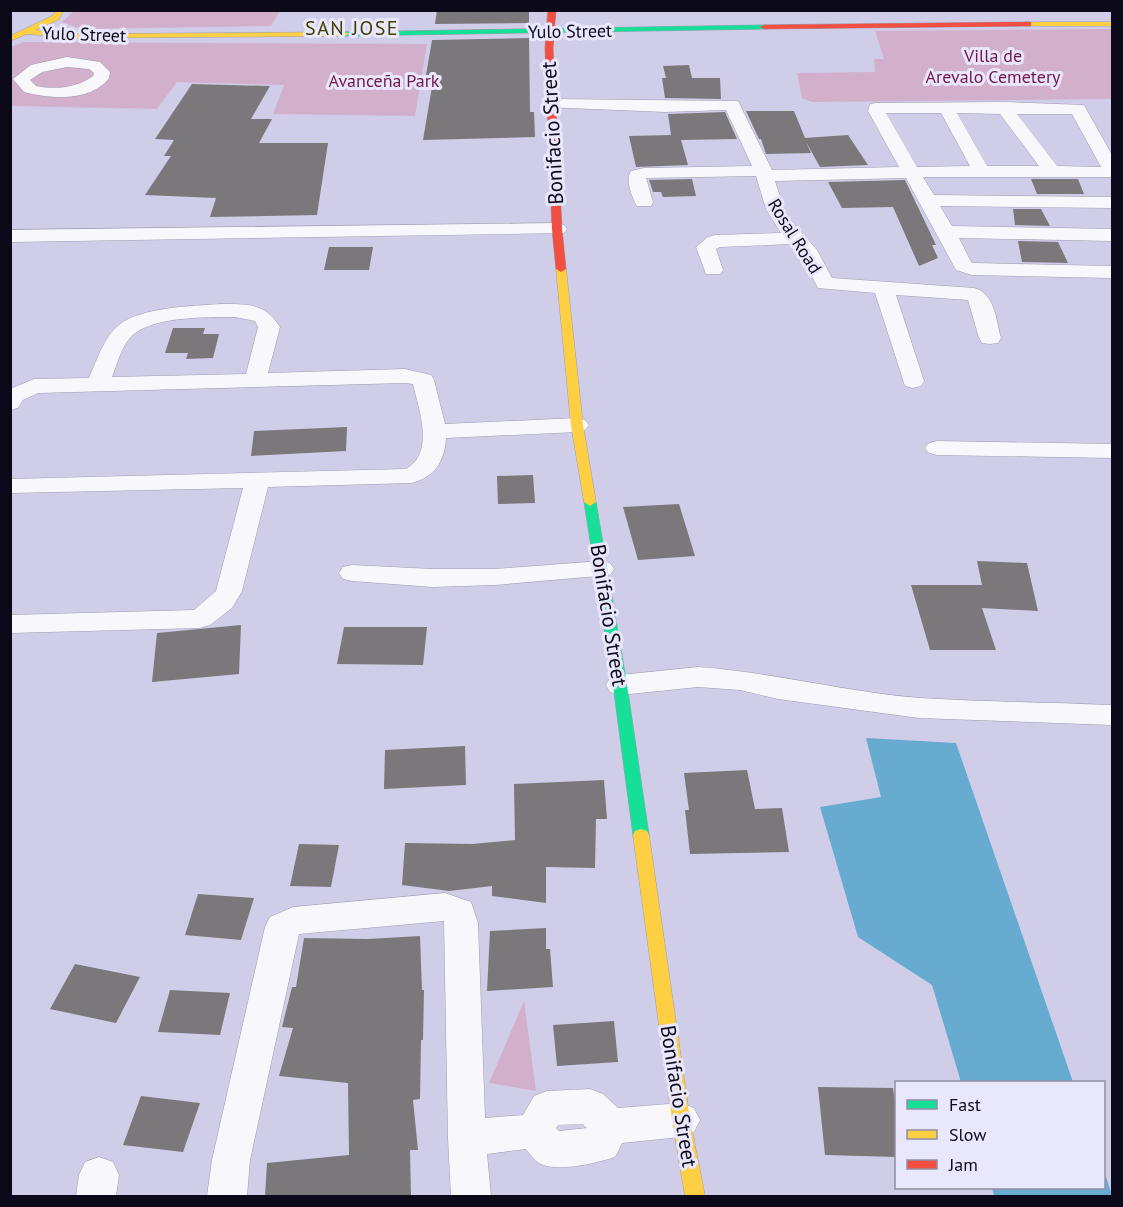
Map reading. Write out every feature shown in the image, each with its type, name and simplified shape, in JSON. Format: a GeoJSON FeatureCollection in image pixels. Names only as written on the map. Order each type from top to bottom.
{"type":"FeatureCollection","features":[{"type":"Feature","properties":{"kind":"main road"},"geometry":{"type":"LineString","coordinates":[[10,39],[55,18],[61,10]]}},
{"type":"Feature","properties":{"kind":"main road","name":"Bonifacio Street"},"geometry":{"type":"LineString","coordinates":[[552,10],[549,48],[550,104],[557,229],[577,425],[620,685],[681,1120],[695,1197]]}},
{"type":"Feature","properties":{"kind":"main road","name":"Yulo Street"},"geometry":{"type":"LineString","coordinates":[[28,32],[87,36],[551,32],[928,24],[1113,24]]}},
{"type":"Feature","properties":{"kind":"street","name":"Rosal Road"},"geometry":{"type":"LineString","coordinates":[[550,104],[665,107],[732,105],[764,174],[775,209],[795,238],[810,254],[825,284],[978,296],[990,338]]}},
{"type":"Feature","properties":{"kind":"street"},"geometry":{"type":"LineString","coordinates":[[1004,107],[1053,172]]}},
{"type":"Feature","properties":{"kind":"street"},"geometry":{"type":"LineString","coordinates":[[644,202],[637,179],[637,175],[644,173],[764,174],[911,172],[1113,171],[1078,109],[876,108],[876,111],[911,172],[928,200],[946,232],[963,266],[967,268],[1113,272]]}},
{"type":"Feature","properties":{"kind":"street"},"geometry":{"type":"LineString","coordinates":[[946,108],[982,172]]}},
{"type":"Feature","properties":{"kind":"street"},"geometry":{"type":"LineString","coordinates":[[928,200],[1113,202]]}},
{"type":"Feature","properties":{"kind":"street"},"geometry":{"type":"LineString","coordinates":[[10,236],[557,229]]}},
{"type":"Feature","properties":{"kind":"street"},"geometry":{"type":"LineString","coordinates":[[946,232],[1113,235]]}},
{"type":"Feature","properties":{"kind":"street"},"geometry":{"type":"LineString","coordinates":[[713,270],[706,248],[716,241],[795,238]]}},
{"type":"Feature","properties":{"kind":"street"},"geometry":{"type":"LineString","coordinates":[[884,289],[913,381]]}},
{"type":"Feature","properties":{"kind":"street"},"geometry":{"type":"LineString","coordinates":[[98,384],[117,338],[130,326],[146,318],[173,314],[246,311],[263,317],[269,327],[255,380]]}},
{"type":"Feature","properties":{"kind":"street"},"geometry":{"type":"LineString","coordinates":[[10,403],[14,396],[34,386],[414,376],[423,380],[435,431],[429,465],[421,472],[411,476],[10,486]]}},
{"type":"Feature","properties":{"kind":"street"},"geometry":{"type":"LineString","coordinates":[[435,431],[577,425]]}},
{"type":"Feature","properties":{"kind":"street"},"geometry":{"type":"LineString","coordinates":[[937,448],[1113,451]]}},
{"type":"Feature","properties":{"kind":"street"},"geometry":{"type":"LineString","coordinates":[[10,624],[200,619],[222,602],[229,591],[257,480]]}},
{"type":"Feature","properties":{"kind":"street"},"geometry":{"type":"LineString","coordinates":[[352,573],[432,578],[495,577],[601,569]]}},
{"type":"Feature","properties":{"kind":"street"},"geometry":{"type":"LineString","coordinates":[[620,685],[698,677],[740,680],[778,689],[919,708],[1113,715]]}},
{"type":"Feature","properties":{"kind":"street"},"geometry":{"type":"LineString","coordinates":[[227,1197],[231,1160],[282,927],[294,921],[445,907],[459,912],[471,1197]]}},
{"type":"Feature","properties":{"kind":"street"},"geometry":{"type":"LineString","coordinates":[[467,1138],[534,1131],[551,1150],[601,1144],[611,1126],[681,1120]]}},
{"type":"Feature","properties":{"kind":"green space"},"geometry":{"type":"Polygon","coordinates":[[[74,11],[280,11],[271,26],[82,29],[62,22],[74,11]]]}},
{"type":"Feature","properties":{"kind":"green space","name":"Villa de Arevalo Cemetery"},"geometry":{"type":"Polygon","coordinates":[[[1112,29],[1112,99],[812,102],[802,98],[797,73],[875,72],[874,59],[884,59],[875,31],[1112,29]]]}},
{"type":"Feature","properties":{"kind":"green space","name":"Avanceña Park"},"geometry":{"type":"Polygon","coordinates":[[[23,42],[427,44],[415,116],[273,114],[284,85],[177,82],[157,109],[11,106],[11,47],[23,42]]]}},
{"type":"Feature","properties":{"kind":"green space"},"geometry":{"type":"Polygon","coordinates":[[[524,1001],[536,1091],[489,1083],[524,1001]]]}},
{"type":"Feature","properties":{"kind":"water"},"geometry":{"type":"Polygon","coordinates":[[[866,738],[956,743],[1073,1081],[961,1081],[932,985],[858,937],[820,807],[881,797],[866,738]]]}},
{"type":"Feature","properties":{"kind":"water"},"geometry":{"type":"Polygon","coordinates":[[[1105,1174],[1112,1195],[994,1196],[992,1189],[1105,1189],[1105,1174]]]}},
{"type":"Feature","properties":{"kind":"building"},"geometry":{"type":"Polygon","coordinates":[[[437,10],[529,10],[529,23],[435,24],[437,10]]]}},
{"type":"Feature","properties":{"kind":"building"},"geometry":{"type":"Polygon","coordinates":[[[529,38],[530,112],[534,112],[535,137],[423,140],[434,75],[426,75],[432,40],[529,38]]]}},
{"type":"Feature","properties":{"kind":"building"},"geometry":{"type":"Polygon","coordinates":[[[689,65],[692,78],[720,78],[721,99],[665,98],[662,78],[666,78],[663,66],[689,65]]]}},
{"type":"Feature","properties":{"kind":"building"},"geometry":{"type":"Polygon","coordinates":[[[192,84],[270,86],[251,119],[272,119],[259,143],[328,143],[317,215],[210,217],[216,198],[145,195],[171,156],[164,156],[174,140],[155,139],[192,84]]]}},
{"type":"Feature","properties":{"kind":"building"},"geometry":{"type":"Polygon","coordinates":[[[746,111],[794,111],[805,138],[848,135],[868,165],[820,167],[806,142],[811,153],[766,154],[746,111]]]}},
{"type":"Feature","properties":{"kind":"building"},"geometry":{"type":"Polygon","coordinates":[[[725,112],[737,139],[681,140],[688,165],[636,167],[629,136],[671,135],[668,114],[725,112]]]}},
{"type":"Feature","properties":{"kind":"building"},"geometry":{"type":"Polygon","coordinates":[[[692,179],[696,196],[663,197],[661,192],[653,192],[649,180],[692,179]]]}},
{"type":"Feature","properties":{"kind":"building"},"geometry":{"type":"Polygon","coordinates":[[[1031,179],[1078,179],[1084,194],[1037,194],[1031,179]]]}},
{"type":"Feature","properties":{"kind":"building"},"geometry":{"type":"Polygon","coordinates":[[[905,180],[936,245],[932,245],[938,258],[919,266],[893,207],[842,208],[828,182],[905,180]]]}},
{"type":"Feature","properties":{"kind":"building"},"geometry":{"type":"Polygon","coordinates":[[[1013,209],[1041,209],[1050,226],[1015,225],[1013,209]]]}},
{"type":"Feature","properties":{"kind":"building"},"geometry":{"type":"Polygon","coordinates":[[[1018,241],[1058,242],[1068,263],[1022,262],[1018,241]]]}},
{"type":"Feature","properties":{"kind":"building"},"geometry":{"type":"Polygon","coordinates":[[[329,247],[373,247],[369,270],[324,270],[329,247]]]}},
{"type":"Feature","properties":{"kind":"building"},"geometry":{"type":"Polygon","coordinates":[[[173,328],[205,328],[203,334],[219,334],[213,358],[186,359],[188,353],[165,353],[173,328]]]}},
{"type":"Feature","properties":{"kind":"building"},"geometry":{"type":"Polygon","coordinates":[[[347,427],[346,451],[251,456],[254,431],[347,427]]]}},
{"type":"Feature","properties":{"kind":"building"},"geometry":{"type":"Polygon","coordinates":[[[533,475],[535,503],[498,504],[497,476],[533,475]]]}},
{"type":"Feature","properties":{"kind":"building"},"geometry":{"type":"Polygon","coordinates":[[[679,504],[695,556],[638,560],[623,507],[679,504]]]}},
{"type":"Feature","properties":{"kind":"building"},"geometry":{"type":"Polygon","coordinates":[[[977,561],[1027,563],[1038,611],[982,608],[996,650],[930,650],[911,585],[982,585],[977,561]]]}},
{"type":"Feature","properties":{"kind":"building"},"geometry":{"type":"Polygon","coordinates":[[[241,625],[239,674],[152,682],[157,633],[241,625]]]}},
{"type":"Feature","properties":{"kind":"building"},"geometry":{"type":"Polygon","coordinates":[[[344,627],[427,627],[423,665],[337,664],[344,627]]]}},
{"type":"Feature","properties":{"kind":"building"},"geometry":{"type":"Polygon","coordinates":[[[465,746],[466,785],[384,789],[385,750],[465,746]]]}},
{"type":"Feature","properties":{"kind":"building"},"geometry":{"type":"Polygon","coordinates":[[[747,770],[755,809],[782,808],[789,852],[690,854],[685,810],[689,810],[684,773],[747,770]]]}},
{"type":"Feature","properties":{"kind":"building"},"geometry":{"type":"Polygon","coordinates":[[[604,780],[607,819],[596,819],[595,868],[546,867],[546,903],[492,896],[492,886],[449,891],[402,885],[405,843],[472,844],[515,840],[514,784],[604,780]]]}},
{"type":"Feature","properties":{"kind":"building"},"geometry":{"type":"Polygon","coordinates":[[[299,844],[339,845],[331,887],[290,886],[299,844]]]}},
{"type":"Feature","properties":{"kind":"building"},"geometry":{"type":"Polygon","coordinates":[[[198,894],[254,898],[241,940],[185,935],[198,894]]]}},
{"type":"Feature","properties":{"kind":"building"},"geometry":{"type":"Polygon","coordinates":[[[546,928],[546,949],[550,949],[553,987],[487,991],[490,931],[546,928]]]}},
{"type":"Feature","properties":{"kind":"building"},"geometry":{"type":"Polygon","coordinates":[[[420,936],[422,990],[424,990],[423,1040],[421,1040],[420,1099],[413,1100],[418,1150],[410,1150],[411,1197],[265,1197],[267,1163],[349,1155],[348,1083],[279,1076],[293,1028],[282,1027],[292,987],[296,987],[304,938],[368,939],[420,936]]]}},
{"type":"Feature","properties":{"kind":"building"},"geometry":{"type":"Polygon","coordinates":[[[75,964],[140,977],[116,1023],[50,1009],[75,964]]]}},
{"type":"Feature","properties":{"kind":"building"},"geometry":{"type":"Polygon","coordinates":[[[170,990],[230,993],[220,1035],[158,1032],[170,990]]]}},
{"type":"Feature","properties":{"kind":"building"},"geometry":{"type":"Polygon","coordinates":[[[614,1021],[618,1062],[557,1066],[553,1025],[614,1021]]]}},
{"type":"Feature","properties":{"kind":"building"},"geometry":{"type":"Polygon","coordinates":[[[818,1087],[893,1088],[895,1157],[825,1155],[818,1087]]]}},
{"type":"Feature","properties":{"kind":"building"},"geometry":{"type":"Polygon","coordinates":[[[141,1096],[200,1103],[183,1152],[123,1145],[141,1096]]]}},
{"type":"Feature","properties":{"kind":"traffic: fast"},"geometry":{"type":"LineString","coordinates":[[345,34],[764,27]]}},
{"type":"Feature","properties":{"kind":"traffic: fast"},"geometry":{"type":"LineString","coordinates":[[590,502],[620,685],[641,835]]}},
{"type":"Feature","properties":{"kind":"traffic: slow"},"geometry":{"type":"LineString","coordinates":[[10,39],[55,18],[61,10]]}},
{"type":"Feature","properties":{"kind":"traffic: slow"},"geometry":{"type":"LineString","coordinates":[[1028,24],[1112,24]]}},
{"type":"Feature","properties":{"kind":"traffic: slow"},"geometry":{"type":"LineString","coordinates":[[28,32],[78,36],[345,34]]}},
{"type":"Feature","properties":{"kind":"traffic: slow"},"geometry":{"type":"LineString","coordinates":[[561,269],[577,425],[590,502]]}},
{"type":"Feature","properties":{"kind":"traffic: slow"},"geometry":{"type":"LineString","coordinates":[[641,835],[681,1120],[695,1196]]}},
{"type":"Feature","properties":{"kind":"traffic: jam"},"geometry":{"type":"LineString","coordinates":[[552,10],[549,48],[557,229],[561,269]]}},
{"type":"Feature","properties":{"kind":"traffic: jam"},"geometry":{"type":"LineString","coordinates":[[764,27],[1028,24]]}},
{"type":"Feature","properties":{"kind":"district","name":"SAN JOSE"},"geometry":{"type":"Point","coordinates":[352,28]}}]}
